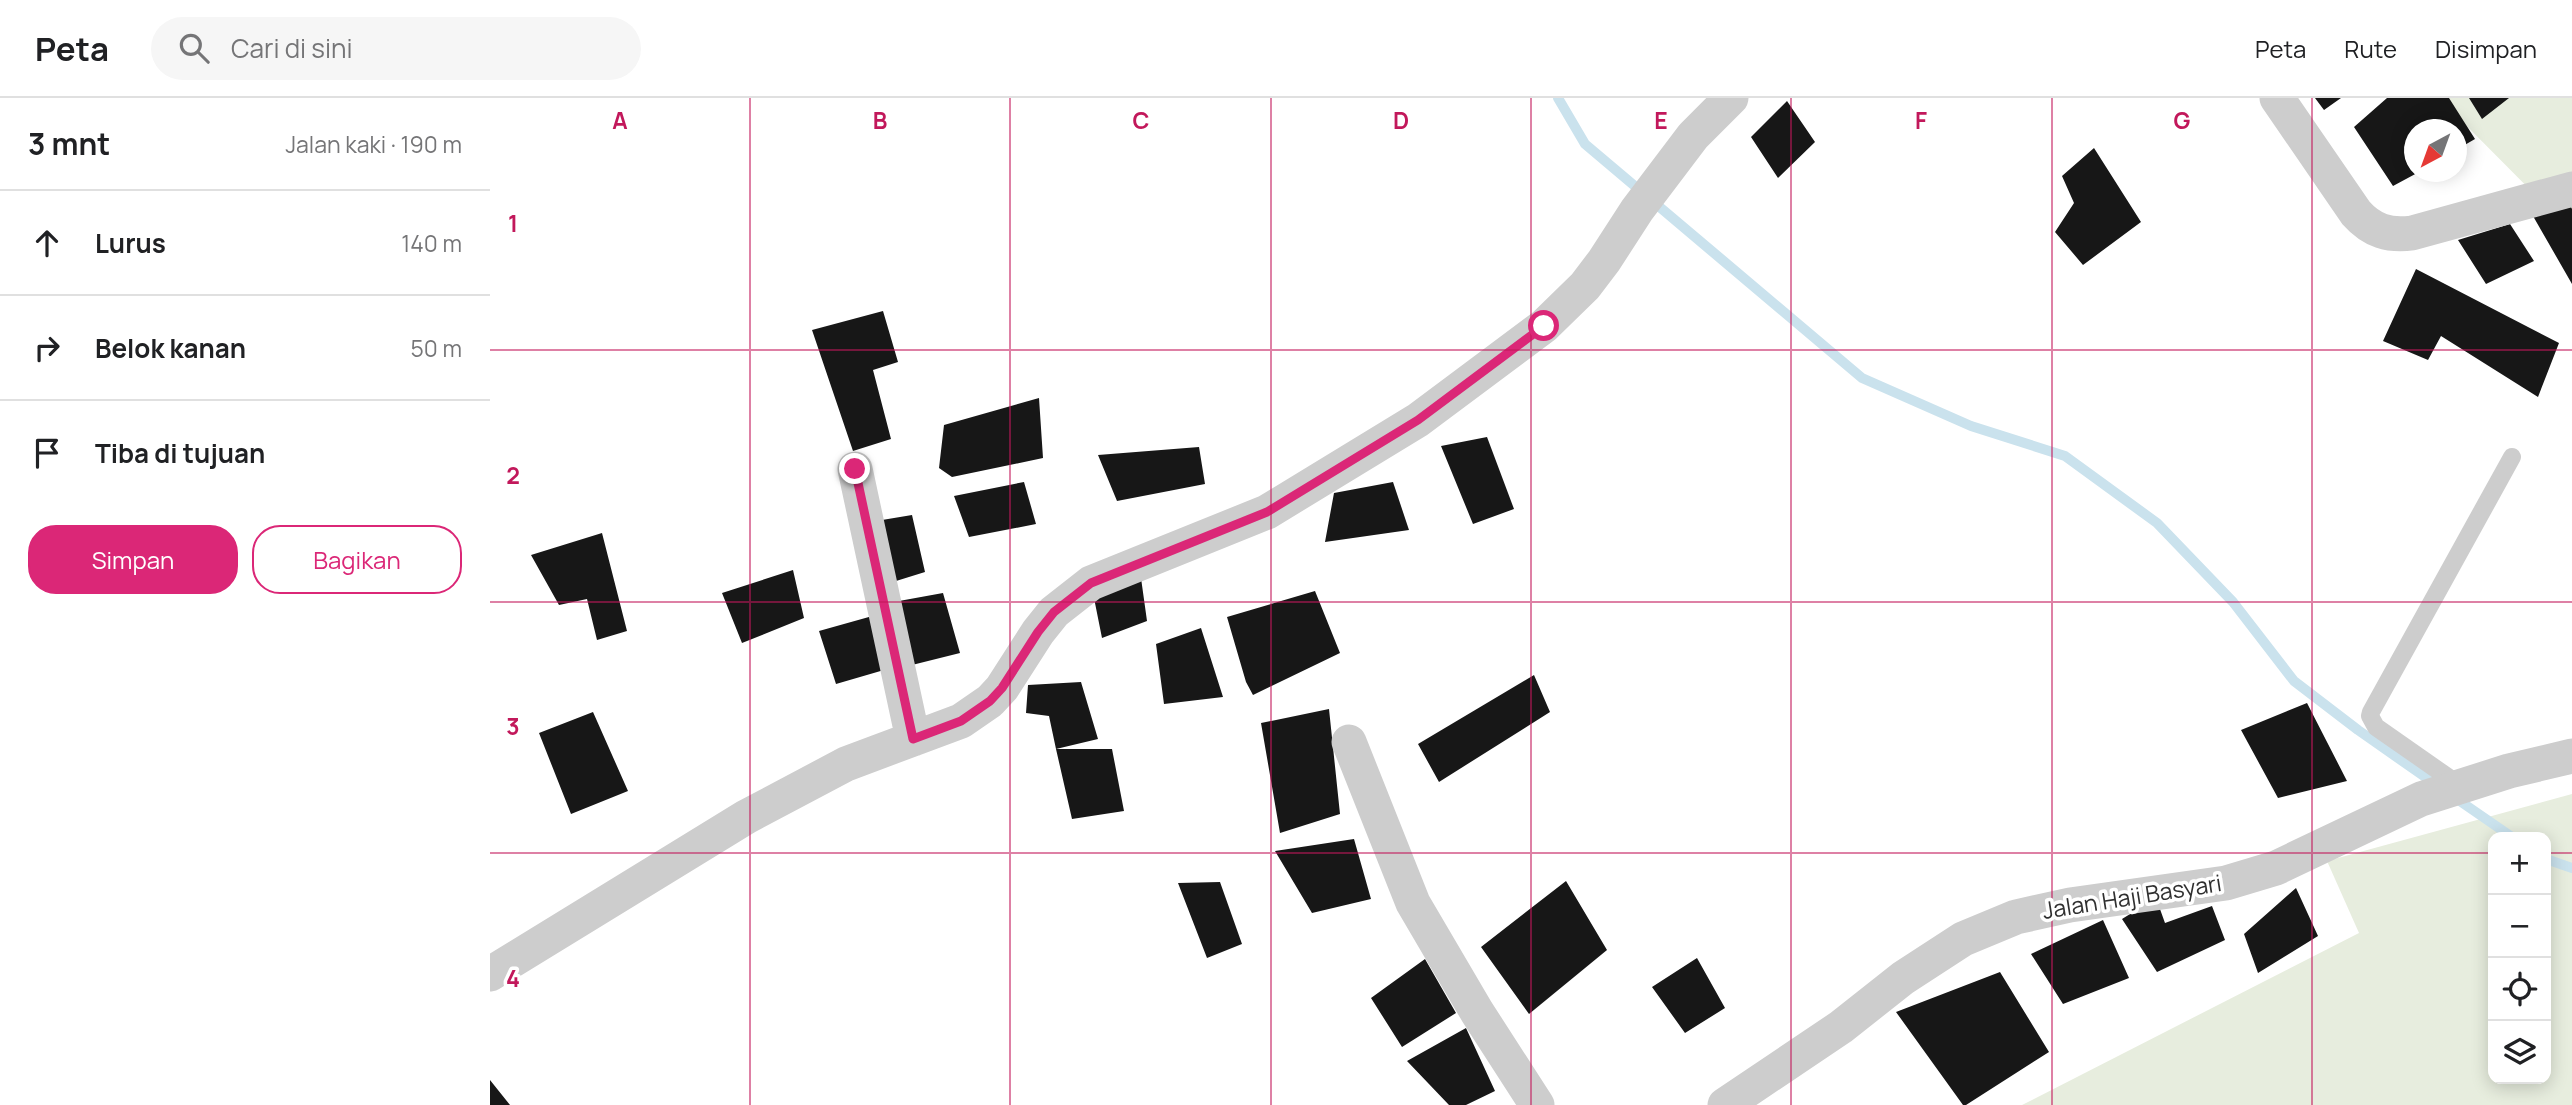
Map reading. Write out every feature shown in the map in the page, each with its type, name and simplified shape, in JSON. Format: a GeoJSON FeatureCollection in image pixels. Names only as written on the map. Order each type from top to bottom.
{"type":"FeatureCollection","features":[{"type":"Feature","properties":{"kind":"street"},"geometry":{"type":"LineString","coordinates":[[490,974],[746,817],[846,764],[961,721],[990,701],[1002,688],[1054,612],[1091,583],[1267,512],[1418,420],[1566,307],[1604,261],[1693,136],[1731,98]]}},
{"type":"Feature","properties":{"kind":"street"},"geometry":{"type":"LineString","coordinates":[[2277,98],[2348,204],[2363,221],[2382,233],[2396,235],[2422,230],[2572,189]]}},
{"type":"Feature","properties":{"kind":"street"},"geometry":{"type":"LineString","coordinates":[[855,469],[913,739]]}},
{"type":"Feature","properties":{"kind":"street"},"geometry":{"type":"LineString","coordinates":[[1349,742],[1413,903],[1477,1012],[1537,1105]]}},
{"type":"Feature","properties":{"kind":"street","name":"Jalan Haji Basyari"},"geometry":{"type":"LineString","coordinates":[[1726,1105],[1840,1027],[1903,978],[1963,939],[2016,917],[2070,905],[2226,883],[2276,867],[2421,799],[2509,771],[2572,756]]}},
{"type":"Feature","properties":{"kind":"lane"},"geometry":{"type":"LineString","coordinates":[[2462,787],[2376,727],[2370,716],[2512,457]]}},
{"type":"Feature","properties":{"kind":"green space"},"geometry":{"type":"Polygon","coordinates":[[[2439,98],[2572,98],[2572,232],[2467,126],[2467,119],[2460,119],[2439,98]]]}},
{"type":"Feature","properties":{"kind":"green space"},"geometry":{"type":"Polygon","coordinates":[[[2572,794],[2572,1105],[2022,1105],[2359,933],[2327,861],[2572,794]]]}},
{"type":"Feature","properties":{"kind":"building"},"geometry":{"type":"Polygon","coordinates":[[[2315,98],[2341,98],[2324,110],[2315,98]]]}},
{"type":"Feature","properties":{"kind":"building"},"geometry":{"type":"Polygon","coordinates":[[[2387,98],[2449,98],[2462,119],[2404,119],[2404,180],[2393,186],[2354,127],[2387,98]]]}},
{"type":"Feature","properties":{"kind":"building"},"geometry":{"type":"Polygon","coordinates":[[[2469,98],[2509,98],[2482,119],[2469,98]]]}},
{"type":"Feature","properties":{"kind":"building"},"geometry":{"type":"Polygon","coordinates":[[[1787,101],[1815,142],[1778,178],[1751,137],[1787,101]]]}},
{"type":"Feature","properties":{"kind":"building"},"geometry":{"type":"Polygon","coordinates":[[[2467,126],[2475,139],[2467,144],[2467,126]]]}},
{"type":"Feature","properties":{"kind":"building"},"geometry":{"type":"Polygon","coordinates":[[[2094,148],[2141,222],[2083,265],[2055,232],[2074,203],[2062,176],[2094,148]]]}},
{"type":"Feature","properties":{"kind":"building"},"geometry":{"type":"Polygon","coordinates":[[[2571,207],[2572,209],[2572,284],[2533,216],[2571,207]]]}},
{"type":"Feature","properties":{"kind":"building"},"geometry":{"type":"Polygon","coordinates":[[[2510,224],[2534,261],[2486,284],[2458,240],[2510,224]]]}},
{"type":"Feature","properties":{"kind":"building"},"geometry":{"type":"Polygon","coordinates":[[[2416,269],[2559,343],[2538,397],[2441,336],[2428,360],[2383,341],[2416,269]]]}},
{"type":"Feature","properties":{"kind":"building"},"geometry":{"type":"Polygon","coordinates":[[[883,311],[898,362],[873,370],[891,439],[853,451],[812,330],[883,311]]]}},
{"type":"Feature","properties":{"kind":"building"},"geometry":{"type":"Polygon","coordinates":[[[1039,398],[1043,458],[952,477],[939,468],[944,425],[1039,398]]]}},
{"type":"Feature","properties":{"kind":"building"},"geometry":{"type":"Polygon","coordinates":[[[1487,437],[1514,509],[1473,524],[1441,446],[1487,437]]]}},
{"type":"Feature","properties":{"kind":"building"},"geometry":{"type":"Polygon","coordinates":[[[1199,447],[1205,484],[1117,501],[1098,455],[1199,447]]]}},
{"type":"Feature","properties":{"kind":"building"},"geometry":{"type":"Polygon","coordinates":[[[1024,482],[1036,524],[969,537],[954,496],[1024,482]]]}},
{"type":"Feature","properties":{"kind":"building"},"geometry":{"type":"Polygon","coordinates":[[[1393,482],[1409,530],[1325,542],[1334,493],[1393,482]]]}},
{"type":"Feature","properties":{"kind":"building"},"geometry":{"type":"Polygon","coordinates":[[[912,515],[925,572],[880,586],[858,524],[912,515]]]}},
{"type":"Feature","properties":{"kind":"building"},"geometry":{"type":"Polygon","coordinates":[[[602,533],[627,631],[597,640],[587,599],[559,605],[531,555],[602,533]]]}},
{"type":"Feature","properties":{"kind":"building"},"geometry":{"type":"Polygon","coordinates":[[[793,570],[804,618],[742,643],[722,593],[793,570]]]}},
{"type":"Feature","properties":{"kind":"building"},"geometry":{"type":"Polygon","coordinates":[[[1141,578],[1147,621],[1102,638],[1094,598],[1141,578]]]}},
{"type":"Feature","properties":{"kind":"building"},"geometry":{"type":"Polygon","coordinates":[[[1315,591],[1340,653],[1253,695],[1246,682],[1227,617],[1315,591]]]}},
{"type":"Feature","properties":{"kind":"building"},"geometry":{"type":"Polygon","coordinates":[[[943,593],[960,653],[904,667],[888,603],[943,593]]]}},
{"type":"Feature","properties":{"kind":"building"},"geometry":{"type":"Polygon","coordinates":[[[876,615],[884,670],[836,684],[819,631],[876,615]]]}},
{"type":"Feature","properties":{"kind":"building"},"geometry":{"type":"Polygon","coordinates":[[[1201,628],[1223,697],[1164,704],[1156,644],[1201,628]]]}},
{"type":"Feature","properties":{"kind":"building"},"geometry":{"type":"Polygon","coordinates":[[[1534,675],[1550,712],[1439,782],[1418,744],[1534,675]]]}},
{"type":"Feature","properties":{"kind":"building"},"geometry":{"type":"Polygon","coordinates":[[[1081,682],[1098,739],[1056,749],[1049,716],[1026,713],[1028,685],[1081,682]]]}},
{"type":"Feature","properties":{"kind":"building"},"geometry":{"type":"Polygon","coordinates":[[[2307,703],[2347,781],[2278,798],[2241,730],[2307,703]]]}},
{"type":"Feature","properties":{"kind":"building"},"geometry":{"type":"Polygon","coordinates":[[[1329,709],[1340,814],[1280,833],[1261,723],[1329,709]]]}},
{"type":"Feature","properties":{"kind":"building"},"geometry":{"type":"Polygon","coordinates":[[[593,712],[628,791],[571,814],[539,733],[593,712]]]}},
{"type":"Feature","properties":{"kind":"building"},"geometry":{"type":"Polygon","coordinates":[[[1056,749],[1112,749],[1124,811],[1072,819],[1056,749]]]}},
{"type":"Feature","properties":{"kind":"building"},"geometry":{"type":"Polygon","coordinates":[[[1354,839],[1371,899],[1312,913],[1275,851],[1354,839]]]}},
{"type":"Feature","properties":{"kind":"building"},"geometry":{"type":"Polygon","coordinates":[[[1566,881],[1607,950],[1529,1014],[1481,947],[1566,881]]]}},
{"type":"Feature","properties":{"kind":"building"},"geometry":{"type":"Polygon","coordinates":[[[1220,882],[1242,944],[1207,958],[1178,883],[1220,882]]]}},
{"type":"Feature","properties":{"kind":"building"},"geometry":{"type":"Polygon","coordinates":[[[2296,888],[2318,936],[2258,973],[2244,934],[2296,888]]]}},
{"type":"Feature","properties":{"kind":"building"},"geometry":{"type":"Polygon","coordinates":[[[2156,898],[2165,923],[2212,906],[2225,940],[2157,972],[2122,919],[2156,898]]]}},
{"type":"Feature","properties":{"kind":"building"},"geometry":{"type":"Polygon","coordinates":[[[2103,920],[2129,978],[2063,1004],[2031,954],[2103,920]]]}},
{"type":"Feature","properties":{"kind":"building"},"geometry":{"type":"Polygon","coordinates":[[[1697,958],[1725,1008],[1685,1033],[1652,987],[1697,958]]]}},
{"type":"Feature","properties":{"kind":"building"},"geometry":{"type":"Polygon","coordinates":[[[1425,959],[1456,1013],[1402,1047],[1371,998],[1425,959]]]}},
{"type":"Feature","properties":{"kind":"building"},"geometry":{"type":"Polygon","coordinates":[[[2000,972],[2049,1052],[1963,1105],[1896,1012],[2000,972]]]}},
{"type":"Feature","properties":{"kind":"building"},"geometry":{"type":"Polygon","coordinates":[[[1466,1028],[1495,1091],[1466,1105],[1449,1105],[1407,1061],[1466,1028]]]}},
{"type":"Feature","properties":{"kind":"building"},"geometry":{"type":"Polygon","coordinates":[[[490,1080],[510,1105],[490,1105],[490,1080]]]}},
{"type":"Feature","properties":{"kind":"waterway"},"geometry":{"type":"LineString","coordinates":[[1558,98],[1585,144],[1862,378],[1971,426],[2065,456],[2157,523],[2233,602],[2294,681],[2438,786]]}},
{"type":"Feature","properties":{"kind":"waterway"},"geometry":{"type":"LineString","coordinates":[[2454,797],[2505,832]]}},
{"type":"Feature","properties":{"kind":"waterway"},"geometry":{"type":"LineString","coordinates":[[2551,861],[2572,868]]}},
{"type":"Feature","properties":{"kind":"route"},"geometry":{"type":"LineString","coordinates":[[855,469],[913,739],[961,721],[990,701],[1002,688],[1054,612],[1091,583],[1267,512],[1418,420],[1544,326]]}}]}
